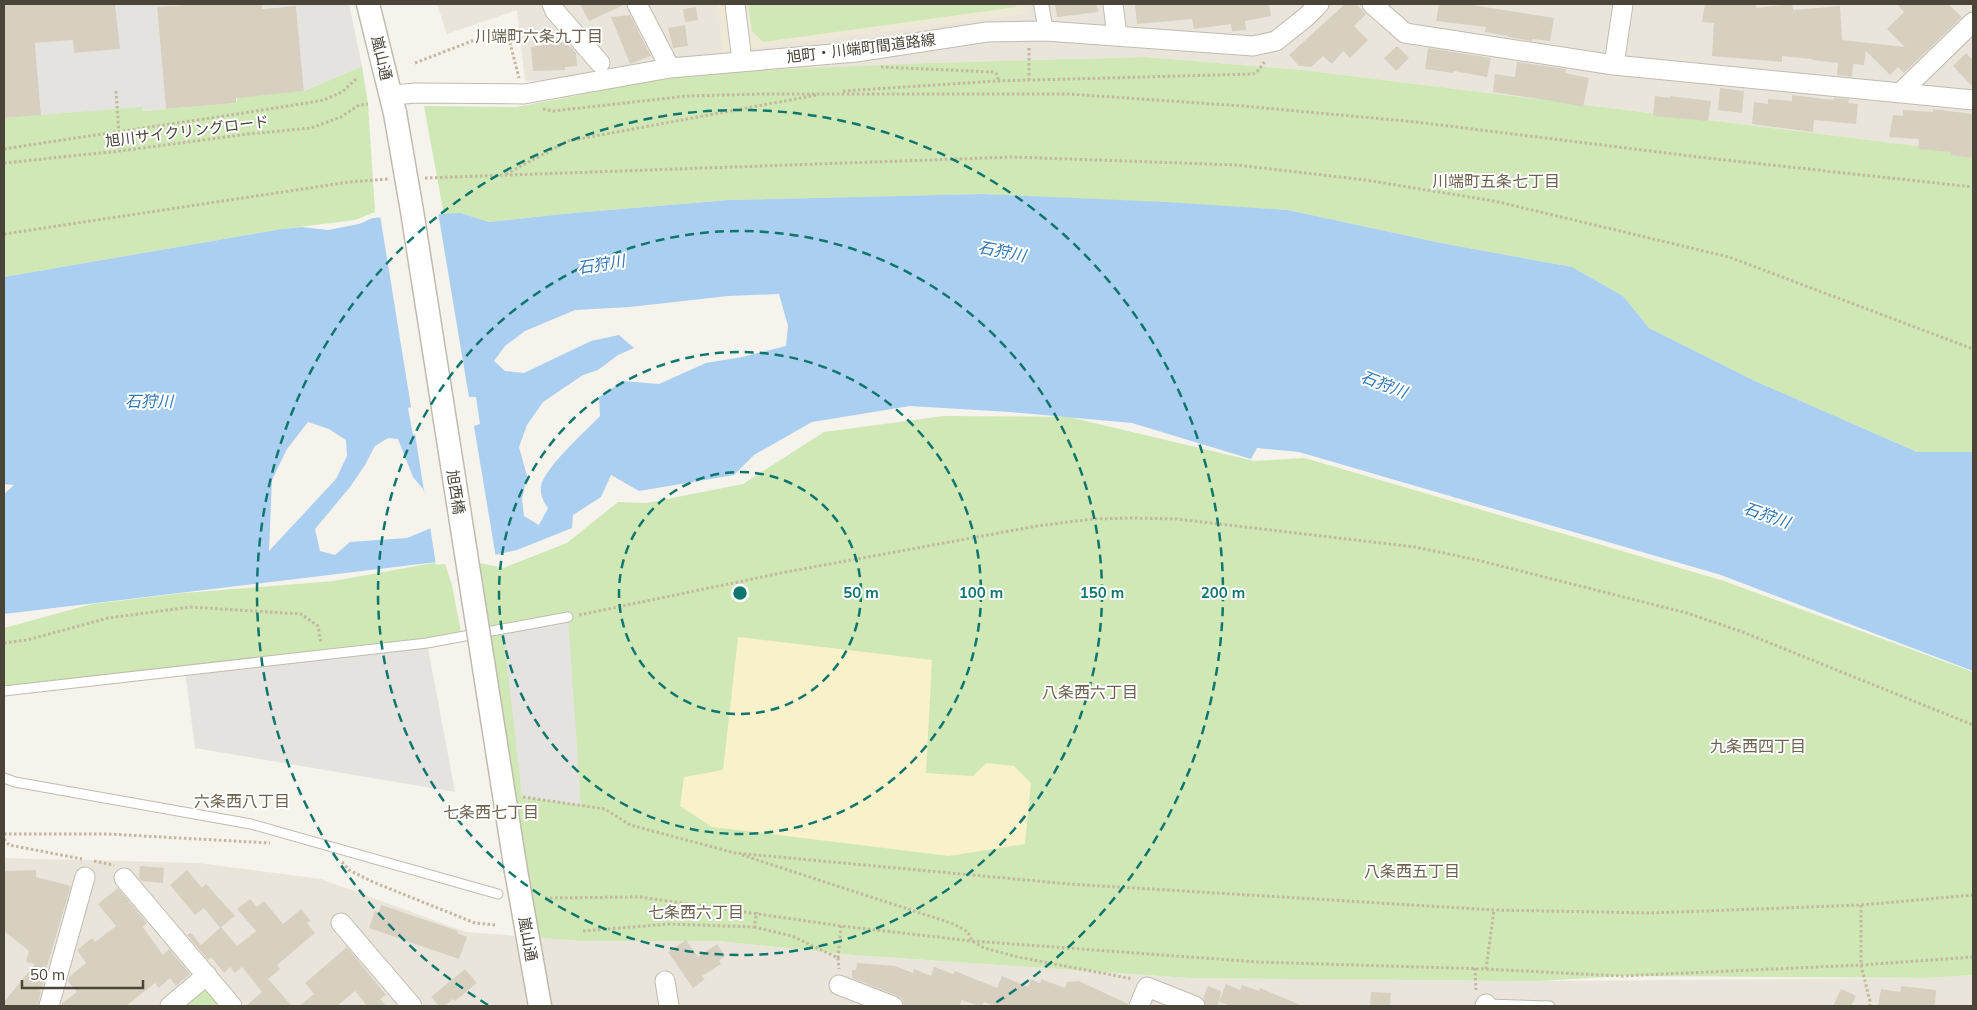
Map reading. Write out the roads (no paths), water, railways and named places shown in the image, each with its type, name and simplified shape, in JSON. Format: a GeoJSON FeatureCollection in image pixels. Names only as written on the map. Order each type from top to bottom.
{"type":"FeatureCollection","features":[{"type":"Feature","properties":{"kind":"street","name":"嵐山通"},"geometry":{"type":"LineString","coordinates":[[368,4],[393,104]]}},
{"type":"Feature","properties":{"kind":"street"},"geometry":{"type":"LineString","coordinates":[[552,4],[555,11],[600,63]]}},
{"type":"Feature","properties":{"kind":"street"},"geometry":{"type":"LineString","coordinates":[[637,4],[670,68]]}},
{"type":"Feature","properties":{"kind":"street"},"geometry":{"type":"LineString","coordinates":[[735,4],[742,61]]}},
{"type":"Feature","properties":{"kind":"street"},"geometry":{"type":"LineString","coordinates":[[1041,4],[1046,31]]}},
{"type":"Feature","properties":{"kind":"street"},"geometry":{"type":"LineString","coordinates":[[1113,4],[1117,36]]}},
{"type":"Feature","properties":{"kind":"street","name":"旭町・川端町間道路線"},"geometry":{"type":"LineString","coordinates":[[393,104],[417,93],[524,94],[670,68],[856,52],[987,32],[1046,31],[1253,46],[1276,41],[1319,4]]}},
{"type":"Feature","properties":{"kind":"street"},"geometry":{"type":"LineString","coordinates":[[1372,4],[1405,33],[1614,65],[1973,100]]}},
{"type":"Feature","properties":{"kind":"street"},"geometry":{"type":"LineString","coordinates":[[1614,65],[1623,4]]}},
{"type":"Feature","properties":{"kind":"street"},"geometry":{"type":"LineString","coordinates":[[1901,92],[1973,22]]}},
{"type":"Feature","properties":{"kind":"street","name":"旭西橋"},"geometry":{"type":"LineString","coordinates":[[393,104],[414,221],[516,871]]}},
{"type":"Feature","properties":{"kind":"street","name":"嵐山通"},"geometry":{"type":"LineString","coordinates":[[516,871],[540,1006]]}},
{"type":"Feature","properties":{"kind":"street"},"geometry":{"type":"LineString","coordinates":[[49,1006],[85,877]]}},
{"type":"Feature","properties":{"kind":"street"},"geometry":{"type":"LineString","coordinates":[[124,878],[232,1006]]}},
{"type":"Feature","properties":{"kind":"street"},"geometry":{"type":"LineString","coordinates":[[341,923],[412,1006]]}},
{"type":"Feature","properties":{"kind":"street"},"geometry":{"type":"LineString","coordinates":[[170,1006],[207,975]]}},
{"type":"Feature","properties":{"kind":"street"},"geometry":{"type":"LineString","coordinates":[[665,981],[669,1006]]}},
{"type":"Feature","properties":{"kind":"street"},"geometry":{"type":"LineString","coordinates":[[839,985],[893,1006]]}},
{"type":"Feature","properties":{"kind":"street"},"geometry":{"type":"LineString","coordinates":[[1139,1006],[1147,987],[1195,1006]]}},
{"type":"Feature","properties":{"kind":"lane"},"geometry":{"type":"LineString","coordinates":[[4,691],[427,643],[568,617]]}},
{"type":"Feature","properties":{"kind":"lane"},"geometry":{"type":"LineString","coordinates":[[4,778],[15,782],[251,824],[498,894]]}},
{"type":"Feature","properties":{"kind":"lane"},"geometry":{"type":"LineString","coordinates":[[1483,1002],[1550,1006]]}},
{"type":"Feature","properties":{"kind":"water","name":"石狩川"},"geometry":{"type":"Polygon","coordinates":[[[982,194],[1166,202],[1288,210],[1441,243],[1572,267],[1623,296],[1649,328],[1755,381],[1917,452],[1973,452],[1973,671],[1721,575],[1299,452],[1257,448],[1251,459],[1132,423],[1010,412],[910,406],[812,422],[754,455],[734,475],[639,491],[611,475],[601,497],[573,515],[572,528],[517,550],[495,555],[4,614],[4,494],[14,485],[4,484],[4,277],[282,229],[302,227],[328,230],[359,224],[373,218],[461,213],[489,222],[729,200],[982,194]],[[779,294],[728,296],[630,307],[575,310],[525,331],[505,346],[494,361],[505,371],[524,373],[591,341],[619,335],[634,348],[618,355],[598,370],[583,375],[543,402],[527,425],[519,447],[527,476],[522,499],[524,516],[539,525],[548,508],[541,492],[544,478],[558,459],[600,416],[599,397],[623,381],[659,384],[706,363],[742,357],[786,346],[788,326],[779,294]],[[308,422],[287,449],[272,480],[269,551],[336,479],[347,456],[346,440],[329,429],[308,422]],[[388,438],[375,446],[350,487],[315,529],[320,551],[335,555],[350,542],[407,538],[436,526],[423,489],[413,477],[398,439],[388,438]]]}},
{"type":"Feature","properties":{"kind":"district","name":"川端町六条九丁目"},"geometry":{"type":"Point","coordinates":[539,36]}},
{"type":"Feature","properties":{"kind":"district","name":"川端町五条七丁目"},"geometry":{"type":"Point","coordinates":[1496,181]}},
{"type":"Feature","properties":{"kind":"district","name":"八条西六丁目"},"geometry":{"type":"Point","coordinates":[1090,692]}},
{"type":"Feature","properties":{"kind":"district","name":"九条西四丁目"},"geometry":{"type":"Point","coordinates":[1758,746]}},
{"type":"Feature","properties":{"kind":"district","name":"六条西八丁目"},"geometry":{"type":"Point","coordinates":[242,801]}},
{"type":"Feature","properties":{"kind":"district","name":"七条西七丁目"},"geometry":{"type":"Point","coordinates":[491,812]}},
{"type":"Feature","properties":{"kind":"district","name":"八条西五丁目"},"geometry":{"type":"Point","coordinates":[1412,871]}},
{"type":"Feature","properties":{"kind":"district","name":"七条西六丁目"},"geometry":{"type":"Point","coordinates":[696,912]}}]}
